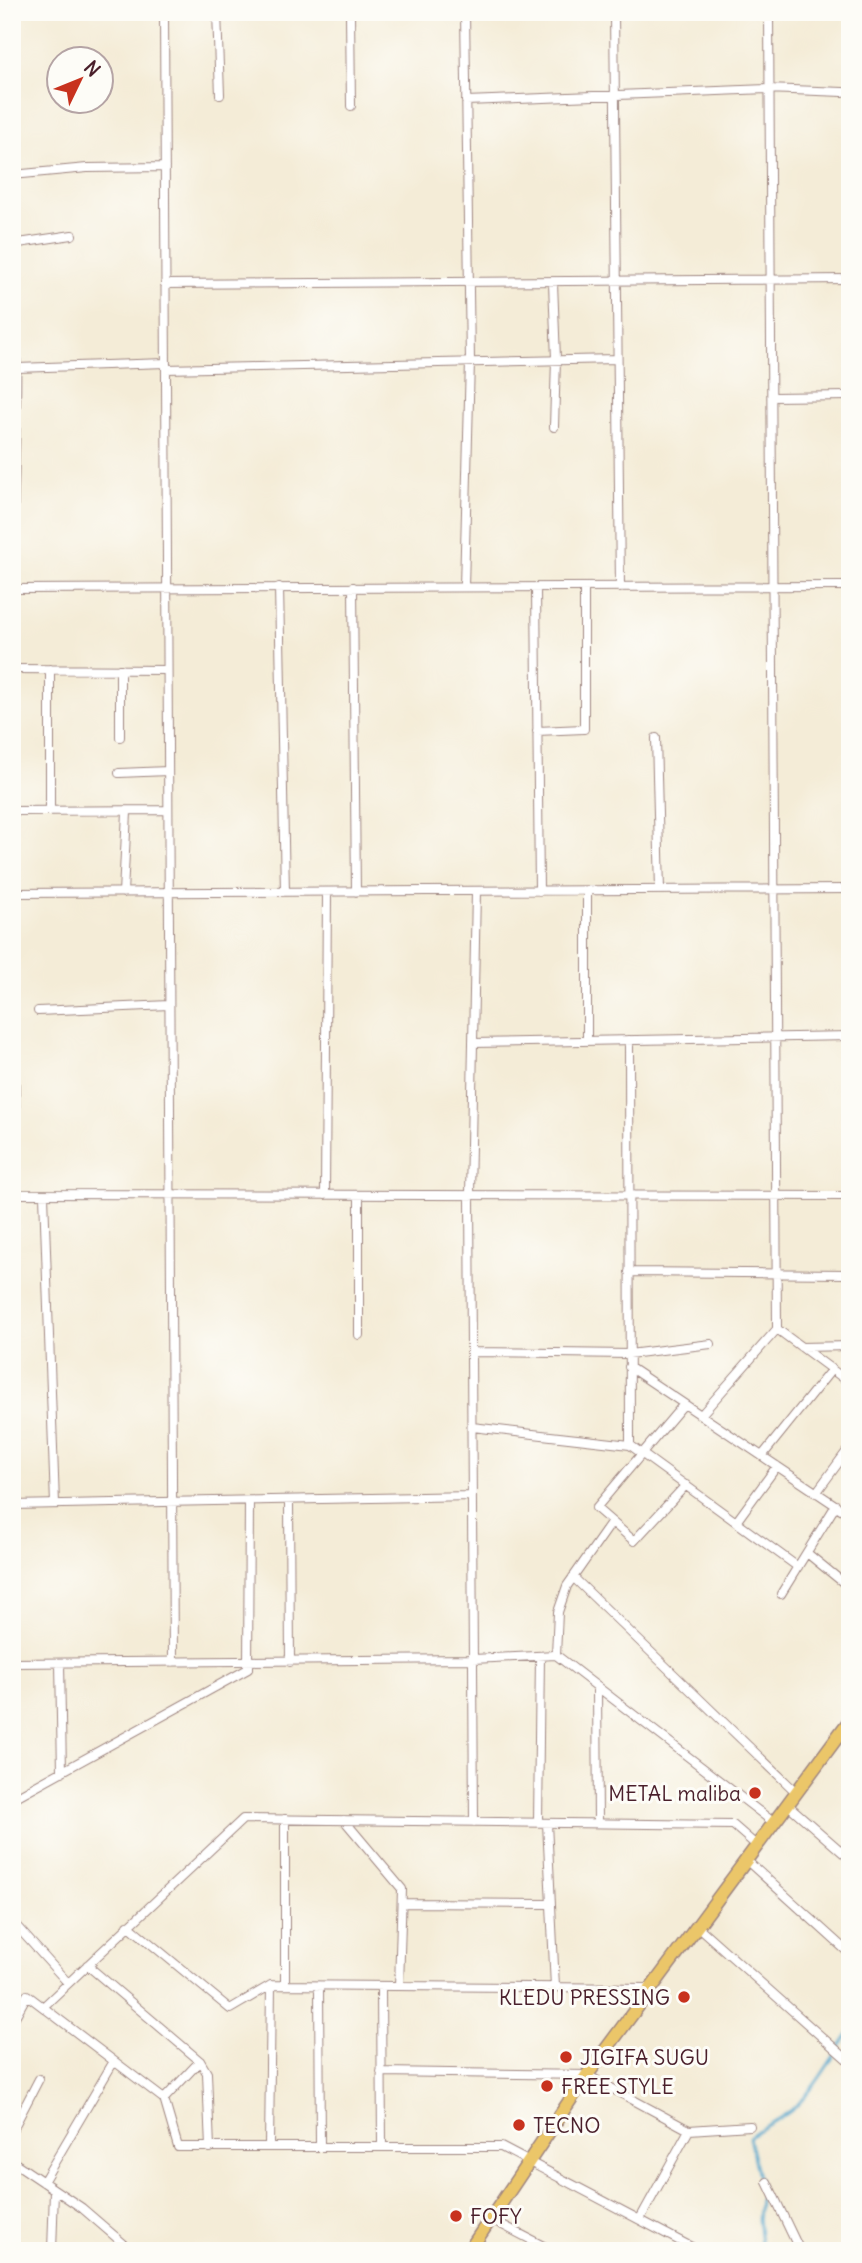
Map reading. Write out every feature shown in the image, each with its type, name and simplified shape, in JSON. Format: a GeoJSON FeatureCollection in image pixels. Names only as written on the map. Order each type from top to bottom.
{"type":"FeatureCollection","features":[{"type":"Feature","properties":{"kind":"main road"},"geometry":{"type":"LineString","coordinates":[[468,2251],[587,2075],[850,1720]]}},
{"type":"Feature","properties":{"kind":"street"},"geometry":{"type":"LineString","coordinates":[[164,12],[173,1662]]}},
{"type":"Feature","properties":{"kind":"street"},"geometry":{"type":"LineString","coordinates":[[217,12],[220,95]]}},
{"type":"Feature","properties":{"kind":"street"},"geometry":{"type":"LineString","coordinates":[[350,12],[351,106]]}},
{"type":"Feature","properties":{"kind":"street"},"geometry":{"type":"LineString","coordinates":[[464,587],[470,361],[465,12]]}},
{"type":"Feature","properties":{"kind":"street"},"geometry":{"type":"LineString","coordinates":[[614,12],[617,94],[616,281],[620,588]]}},
{"type":"Feature","properties":{"kind":"street"},"geometry":{"type":"LineString","coordinates":[[701,1415],[777,1329],[772,397],[767,89],[769,12]]}},
{"type":"Feature","properties":{"kind":"street"},"geometry":{"type":"LineString","coordinates":[[466,101],[767,89],[844,92]]}},
{"type":"Feature","properties":{"kind":"street"},"geometry":{"type":"LineString","coordinates":[[12,175],[87,168],[165,167]]}},
{"type":"Feature","properties":{"kind":"street"},"geometry":{"type":"LineString","coordinates":[[12,244],[72,235]]}},
{"type":"Feature","properties":{"kind":"street"},"geometry":{"type":"LineString","coordinates":[[165,284],[553,284],[850,279]]}},
{"type":"Feature","properties":{"kind":"street"},"geometry":{"type":"LineString","coordinates":[[553,284],[556,359],[554,427]]}},
{"type":"Feature","properties":{"kind":"street"},"geometry":{"type":"LineString","coordinates":[[12,291],[15,300],[18,368],[13,399],[12,580]]}},
{"type":"Feature","properties":{"kind":"street"},"geometry":{"type":"LineString","coordinates":[[18,368],[617,359]]}},
{"type":"Feature","properties":{"kind":"street"},"geometry":{"type":"LineString","coordinates":[[772,397],[850,396]]}},
{"type":"Feature","properties":{"kind":"street"},"geometry":{"type":"LineString","coordinates":[[12,589],[850,586]]}},
{"type":"Feature","properties":{"kind":"street"},"geometry":{"type":"LineString","coordinates":[[279,587],[285,892]]}},
{"type":"Feature","properties":{"kind":"street"},"geometry":{"type":"LineString","coordinates":[[353,587],[356,892]]}},
{"type":"Feature","properties":{"kind":"street"},"geometry":{"type":"LineString","coordinates":[[536,587],[540,891]]}},
{"type":"Feature","properties":{"kind":"street"},"geometry":{"type":"LineString","coordinates":[[537,731],[584,729],[584,587]]}},
{"type":"Feature","properties":{"kind":"street"},"geometry":{"type":"LineString","coordinates":[[12,668],[167,670]]}},
{"type":"Feature","properties":{"kind":"street"},"geometry":{"type":"LineString","coordinates":[[50,669],[50,811]]}},
{"type":"Feature","properties":{"kind":"street"},"geometry":{"type":"LineString","coordinates":[[120,669],[120,737]]}},
{"type":"Feature","properties":{"kind":"street"},"geometry":{"type":"LineString","coordinates":[[656,738],[660,890]]}},
{"type":"Feature","properties":{"kind":"street"},"geometry":{"type":"LineString","coordinates":[[119,773],[168,771]]}},
{"type":"Feature","properties":{"kind":"street"},"geometry":{"type":"LineString","coordinates":[[12,811],[168,810]]}},
{"type":"Feature","properties":{"kind":"street"},"geometry":{"type":"LineString","coordinates":[[123,893],[127,812]]}},
{"type":"Feature","properties":{"kind":"street"},"geometry":{"type":"LineString","coordinates":[[12,893],[850,889]]}},
{"type":"Feature","properties":{"kind":"street"},"geometry":{"type":"LineString","coordinates":[[474,1822],[470,1195],[476,891]]}},
{"type":"Feature","properties":{"kind":"street"},"geometry":{"type":"LineString","coordinates":[[587,891],[587,1041]]}},
{"type":"Feature","properties":{"kind":"street"},"geometry":{"type":"LineString","coordinates":[[325,1195],[327,892]]}},
{"type":"Feature","properties":{"kind":"street"},"geometry":{"type":"LineString","coordinates":[[38,1011],[169,1005]]}},
{"type":"Feature","properties":{"kind":"street"},"geometry":{"type":"LineString","coordinates":[[473,1043],[850,1036]]}},
{"type":"Feature","properties":{"kind":"street"},"geometry":{"type":"LineString","coordinates":[[629,1040],[630,1445]]}},
{"type":"Feature","properties":{"kind":"street"},"geometry":{"type":"LineString","coordinates":[[14,1041],[15,1195],[850,1196]]}},
{"type":"Feature","properties":{"kind":"street"},"geometry":{"type":"LineString","coordinates":[[44,1195],[55,1504]]}},
{"type":"Feature","properties":{"kind":"street"},"geometry":{"type":"LineString","coordinates":[[359,1195],[359,1335]]}},
{"type":"Feature","properties":{"kind":"street"},"geometry":{"type":"LineString","coordinates":[[629,1272],[850,1274]]}},
{"type":"Feature","properties":{"kind":"street"},"geometry":{"type":"LineString","coordinates":[[777,1329],[850,1383]]}},
{"type":"Feature","properties":{"kind":"street"},"geometry":{"type":"LineString","coordinates":[[471,1352],[629,1354],[711,1344]]}},
{"type":"Feature","properties":{"kind":"street"},"geometry":{"type":"LineString","coordinates":[[802,1347],[850,1346]]}},
{"type":"Feature","properties":{"kind":"street"},"geometry":{"type":"LineString","coordinates":[[629,1367],[850,1515]]}},
{"type":"Feature","properties":{"kind":"street"},"geometry":{"type":"LineString","coordinates":[[762,1456],[832,1369]]}},
{"type":"Feature","properties":{"kind":"street"},"geometry":{"type":"LineString","coordinates":[[684,1404],[596,1508],[634,1541],[686,1485]]}},
{"type":"Feature","properties":{"kind":"street"},"geometry":{"type":"LineString","coordinates":[[472,1427],[630,1445],[798,1567]]}},
{"type":"Feature","properties":{"kind":"street"},"geometry":{"type":"LineString","coordinates":[[816,1493],[850,1447]]}},
{"type":"Feature","properties":{"kind":"street"},"geometry":{"type":"LineString","coordinates":[[736,1522],[777,1466]]}},
{"type":"Feature","properties":{"kind":"street"},"geometry":{"type":"LineString","coordinates":[[12,1505],[472,1496]]}},
{"type":"Feature","properties":{"kind":"street"},"geometry":{"type":"LineString","coordinates":[[289,1500],[290,1662]]}},
{"type":"Feature","properties":{"kind":"street"},"geometry":{"type":"LineString","coordinates":[[12,1799],[248,1669],[248,1502]]}},
{"type":"Feature","properties":{"kind":"street"},"geometry":{"type":"LineString","coordinates":[[781,1594],[836,1506]]}},
{"type":"Feature","properties":{"kind":"street"},"geometry":{"type":"LineString","coordinates":[[556,1655],[558,1612],[573,1577],[612,1522]]}},
{"type":"Feature","properties":{"kind":"street"},"geometry":{"type":"LineString","coordinates":[[807,1553],[850,1588]]}},
{"type":"Feature","properties":{"kind":"street"},"geometry":{"type":"LineString","coordinates":[[573,1577],[796,1792]]}},
{"type":"Feature","properties":{"kind":"street"},"geometry":{"type":"LineString","coordinates":[[12,1664],[473,1659],[556,1655],[773,1822]]}},
{"type":"Feature","properties":{"kind":"street"},"geometry":{"type":"LineString","coordinates":[[540,1656],[543,1823],[555,1987]]}},
{"type":"Feature","properties":{"kind":"street"},"geometry":{"type":"LineString","coordinates":[[60,1663],[62,1772]]}},
{"type":"Feature","properties":{"kind":"street"},"geometry":{"type":"LineString","coordinates":[[597,1687],[598,1823]]}},
{"type":"Feature","properties":{"kind":"street"},"geometry":{"type":"LineString","coordinates":[[787,1804],[850,1859]]}},
{"type":"Feature","properties":{"kind":"street"},"geometry":{"type":"LineString","coordinates":[[43,2007],[243,1819],[733,1825],[756,1845]]}},
{"type":"Feature","properties":{"kind":"street"},"geometry":{"type":"LineString","coordinates":[[285,1819],[285,1985]]}},
{"type":"Feature","properties":{"kind":"street"},"geometry":{"type":"LineString","coordinates":[[344,1820],[402,1889],[404,1903],[399,1986]]}},
{"type":"Feature","properties":{"kind":"street"},"geometry":{"type":"LineString","coordinates":[[745,1859],[850,1954]]}},
{"type":"Feature","properties":{"kind":"street"},"geometry":{"type":"LineString","coordinates":[[404,1903],[551,1904]]}},
{"type":"Feature","properties":{"kind":"street"},"geometry":{"type":"LineString","coordinates":[[12,1921],[68,1983]]}},
{"type":"Feature","properties":{"kind":"street"},"geometry":{"type":"LineString","coordinates":[[128,1925],[230,2009],[271,1985],[650,1988]]}},
{"type":"Feature","properties":{"kind":"street"},"geometry":{"type":"LineString","coordinates":[[696,1925],[850,2062]]}},
{"type":"Feature","properties":{"kind":"street"},"geometry":{"type":"LineString","coordinates":[[87,1965],[200,2061],[207,2073],[210,2148]]}},
{"type":"Feature","properties":{"kind":"street"},"geometry":{"type":"LineString","coordinates":[[270,2147],[271,1985]]}},
{"type":"Feature","properties":{"kind":"street"},"geometry":{"type":"LineString","coordinates":[[319,1986],[320,2147]]}},
{"type":"Feature","properties":{"kind":"street"},"geometry":{"type":"LineString","coordinates":[[381,1986],[382,2147]]}},
{"type":"Feature","properties":{"kind":"street"},"geometry":{"type":"LineString","coordinates":[[12,2022],[27,1995],[164,2099],[178,2147],[501,2147],[529,2159],[699,2251]]}},
{"type":"Feature","properties":{"kind":"street"},"geometry":{"type":"LineString","coordinates":[[43,2182],[114,2061]]}},
{"type":"Feature","properties":{"kind":"street"},"geometry":{"type":"LineString","coordinates":[[164,2099],[200,2061]]}},
{"type":"Feature","properties":{"kind":"street"},"geometry":{"type":"LineString","coordinates":[[381,2072],[587,2075],[689,2130],[750,2126]]}},
{"type":"Feature","properties":{"kind":"street"},"geometry":{"type":"LineString","coordinates":[[12,2131],[39,2079]]}},
{"type":"Feature","properties":{"kind":"street"},"geometry":{"type":"LineString","coordinates":[[640,2219],[689,2130]]}},
{"type":"Feature","properties":{"kind":"street"},"geometry":{"type":"LineString","coordinates":[[12,2161],[132,2251]]}},
{"type":"Feature","properties":{"kind":"street"},"geometry":{"type":"LineString","coordinates":[[767,2182],[800,2251]]}},
{"type":"Feature","properties":{"kind":"street"},"geometry":{"type":"LineString","coordinates":[[52,2251],[54,2190]]}},
{"type":"Feature","properties":{"kind":"street"},"geometry":{"type":"LineString","coordinates":[[489,2218],[553,2251]]}},
{"type":"Feature","properties":{"kind":"street"},"geometry":{"type":"LineString","coordinates":[[842,2251],[850,2248]]}},
{"type":"Feature","properties":{"kind":"waterway"},"geometry":{"type":"LineString","coordinates":[[762,2251],[758,2219],[761,2191],[749,2137],[779,2119],[803,2098],[850,2031]]}},
{"type":"Feature","properties":{"kind":"place","name":"METAL maliba"},"geometry":{"type":"Point","coordinates":[755,1793]}},
{"type":"Feature","properties":{"kind":"place","name":"KLEDU PRESSING"},"geometry":{"type":"Point","coordinates":[684,1997]}},
{"type":"Feature","properties":{"kind":"place","name":"JIGIFA SUGU"},"geometry":{"type":"Point","coordinates":[566,2057]}},
{"type":"Feature","properties":{"kind":"place","name":"FREE STYLE"},"geometry":{"type":"Point","coordinates":[547,2086]}},
{"type":"Feature","properties":{"kind":"place","name":"TECNO"},"geometry":{"type":"Point","coordinates":[519,2125]}},
{"type":"Feature","properties":{"kind":"place","name":"FOFY"},"geometry":{"type":"Point","coordinates":[456,2216]}}]}
